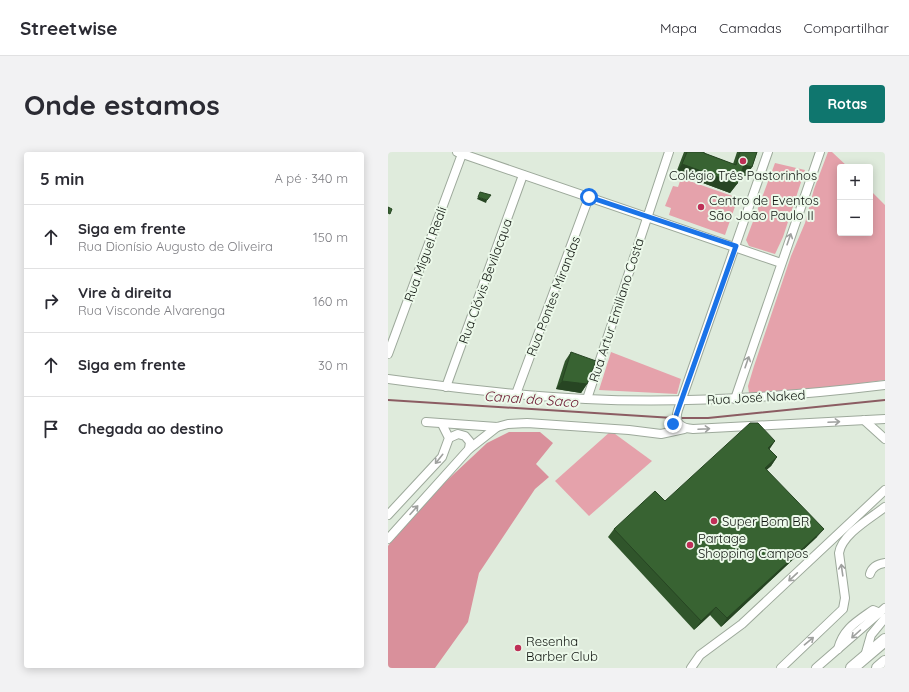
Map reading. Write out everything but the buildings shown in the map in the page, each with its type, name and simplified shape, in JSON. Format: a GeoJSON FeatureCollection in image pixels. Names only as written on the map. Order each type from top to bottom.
{"type":"FeatureCollection","features":[{"type":"Feature","properties":{"kind":"highway"},"geometry":{"type":"LineString","coordinates":[[852,668],[863,663],[885,640]]}},
{"type":"Feature","properties":{"kind":"highway"},"geometry":{"type":"LineString","coordinates":[[878,668],[885,662]]}},
{"type":"Feature","properties":{"kind":"street","name":"Rua Artur Emiliano Costa"},"geometry":{"type":"LineString","coordinates":[[587,399],[669,152]]}},
{"type":"Feature","properties":{"kind":"street"},"geometry":{"type":"LineString","coordinates":[[666,434],[676,420],[768,152]]}},
{"type":"Feature","properties":{"kind":"street"},"geometry":{"type":"LineString","coordinates":[[735,399],[820,152]]}},
{"type":"Feature","properties":{"kind":"street"},"geometry":{"type":"LineString","coordinates":[[459,153],[647,218],[781,262]]}},
{"type":"Feature","properties":{"kind":"street","name":"Rua Miguel Reali"},"geometry":{"type":"LineString","coordinates":[[388,354],[459,153]]}},
{"type":"Feature","properties":{"kind":"street","name":"Rua Clóvis Bevilacqua"},"geometry":{"type":"LineString","coordinates":[[446,387],[523,175]]}},
{"type":"Feature","properties":{"kind":"street","name":"Rua Pontes Mirandas"},"geometry":{"type":"LineString","coordinates":[[516,394],[589,197]]}},
{"type":"Feature","properties":{"kind":"street","name":"Rua José Naked"},"geometry":{"type":"LineString","coordinates":[[388,379],[446,387],[587,399],[735,399],[824,392],[885,385]]}},
{"type":"Feature","properties":{"kind":"street"},"geometry":{"type":"LineString","coordinates":[[426,422],[497,427],[508,424],[527,423],[666,434],[684,429],[885,419]]}},
{"type":"Feature","properties":{"kind":"street"},"geometry":{"type":"LineString","coordinates":[[676,420],[684,429]]}},
{"type":"Feature","properties":{"kind":"street"},"geometry":{"type":"LineString","coordinates":[[864,420],[885,439]]}},
{"type":"Feature","properties":{"kind":"street"},"geometry":{"type":"LineString","coordinates":[[442,424],[449,438]]}},
{"type":"Feature","properties":{"kind":"street"},"geometry":{"type":"LineString","coordinates":[[388,539],[469,449],[497,427]]}},
{"type":"Feature","properties":{"kind":"street"},"geometry":{"type":"LineString","coordinates":[[388,515],[442,457],[449,438],[458,434],[465,436],[470,442],[469,449]]}},
{"type":"Feature","properties":{"kind":"street"},"geometry":{"type":"LineString","coordinates":[[691,668],[700,655],[742,624],[885,490]]}},
{"type":"Feature","properties":{"kind":"street"},"geometry":{"type":"LineString","coordinates":[[781,668],[843,609],[845,598],[839,553],[836,547],[841,538],[885,501]]}},
{"type":"Feature","properties":{"kind":"street"},"geometry":{"type":"LineString","coordinates":[[839,553],[844,540],[885,507]]}},
{"type":"Feature","properties":{"kind":"street"},"geometry":{"type":"LineString","coordinates":[[870,574],[871,570],[878,564],[885,563]]}},
{"type":"Feature","properties":{"kind":"street"},"geometry":{"type":"LineString","coordinates":[[816,668],[883,613]]}},
{"type":"Feature","properties":{"kind":"street"},"geometry":{"type":"LineString","coordinates":[[863,663],[872,635],[883,613]]}},
{"type":"Feature","properties":{"kind":"shaded area"},"geometry":{"type":"Polygon","coordinates":[[[828,152],[832,152],[845,164],[837,164],[837,236],[873,236],[873,193],[885,205],[885,380],[802,391],[749,393],[748,386],[754,366],[791,256],[805,223],[814,189],[828,152]]]}},
{"type":"Feature","properties":{"kind":"shaded area"},"geometry":{"type":"Polygon","coordinates":[[[775,163],[805,170],[783,237],[775,254],[749,246],[746,240],[775,163]]]}},
{"type":"Feature","properties":{"kind":"shaded area","name":"Centro de Eventos São João Paulo II"},"geometry":{"type":"Polygon","coordinates":[[[681,178],[738,198],[725,235],[669,215],[671,208],[665,206],[673,186],[678,187],[681,178]]]}},
{"type":"Feature","properties":{"kind":"shaded area"},"geometry":{"type":"Polygon","coordinates":[[[611,352],[681,379],[677,394],[599,390],[611,352]]]}},
{"type":"Feature","properties":{"kind":"shaded area"},"geometry":{"type":"Polygon","coordinates":[[[611,431],[652,461],[589,516],[555,481],[611,431]]]}},
{"type":"Feature","properties":{"kind":"shaded area"},"geometry":{"type":"Polygon","coordinates":[[[509,432],[540,432],[553,443],[536,464],[549,477],[535,489],[479,573],[468,622],[435,668],[388,668],[388,546],[410,515],[487,443],[509,432]]]}},
{"type":"Feature","properties":{"kind":"waterway","name":"Canal do Saco"},"geometry":{"type":"LineString","coordinates":[[388,400],[673,418]]}},
{"type":"Feature","properties":{"kind":"waterway","name":"Canal do Saco"},"geometry":{"type":"LineString","coordinates":[[681,418],[708,418],[885,400]]}},
{"type":"Feature","properties":{"kind":"place","name":"Colégio Três Pastorinhos"},"geometry":{"type":"Point","coordinates":[743,161]}},
{"type":"Feature","properties":{"kind":"place","name":"Centro de Eventos São João Paulo II"},"geometry":{"type":"Point","coordinates":[701,207]}},
{"type":"Feature","properties":{"kind":"place","name":"Super Bom BR"},"geometry":{"type":"Point","coordinates":[714,521]}},
{"type":"Feature","properties":{"kind":"place","name":"Partage Shopping Campos"},"geometry":{"type":"Point","coordinates":[690,545]}},
{"type":"Feature","properties":{"kind":"place","name":"Resenha Barber Club"},"geometry":{"type":"Point","coordinates":[518,648]}},
{"type":"Feature","properties":{"kind":"route"},"geometry":{"type":"LineString","coordinates":[[589,197],[647,218],[736,246],[678,410],[676,420],[673,424]]}}]}
